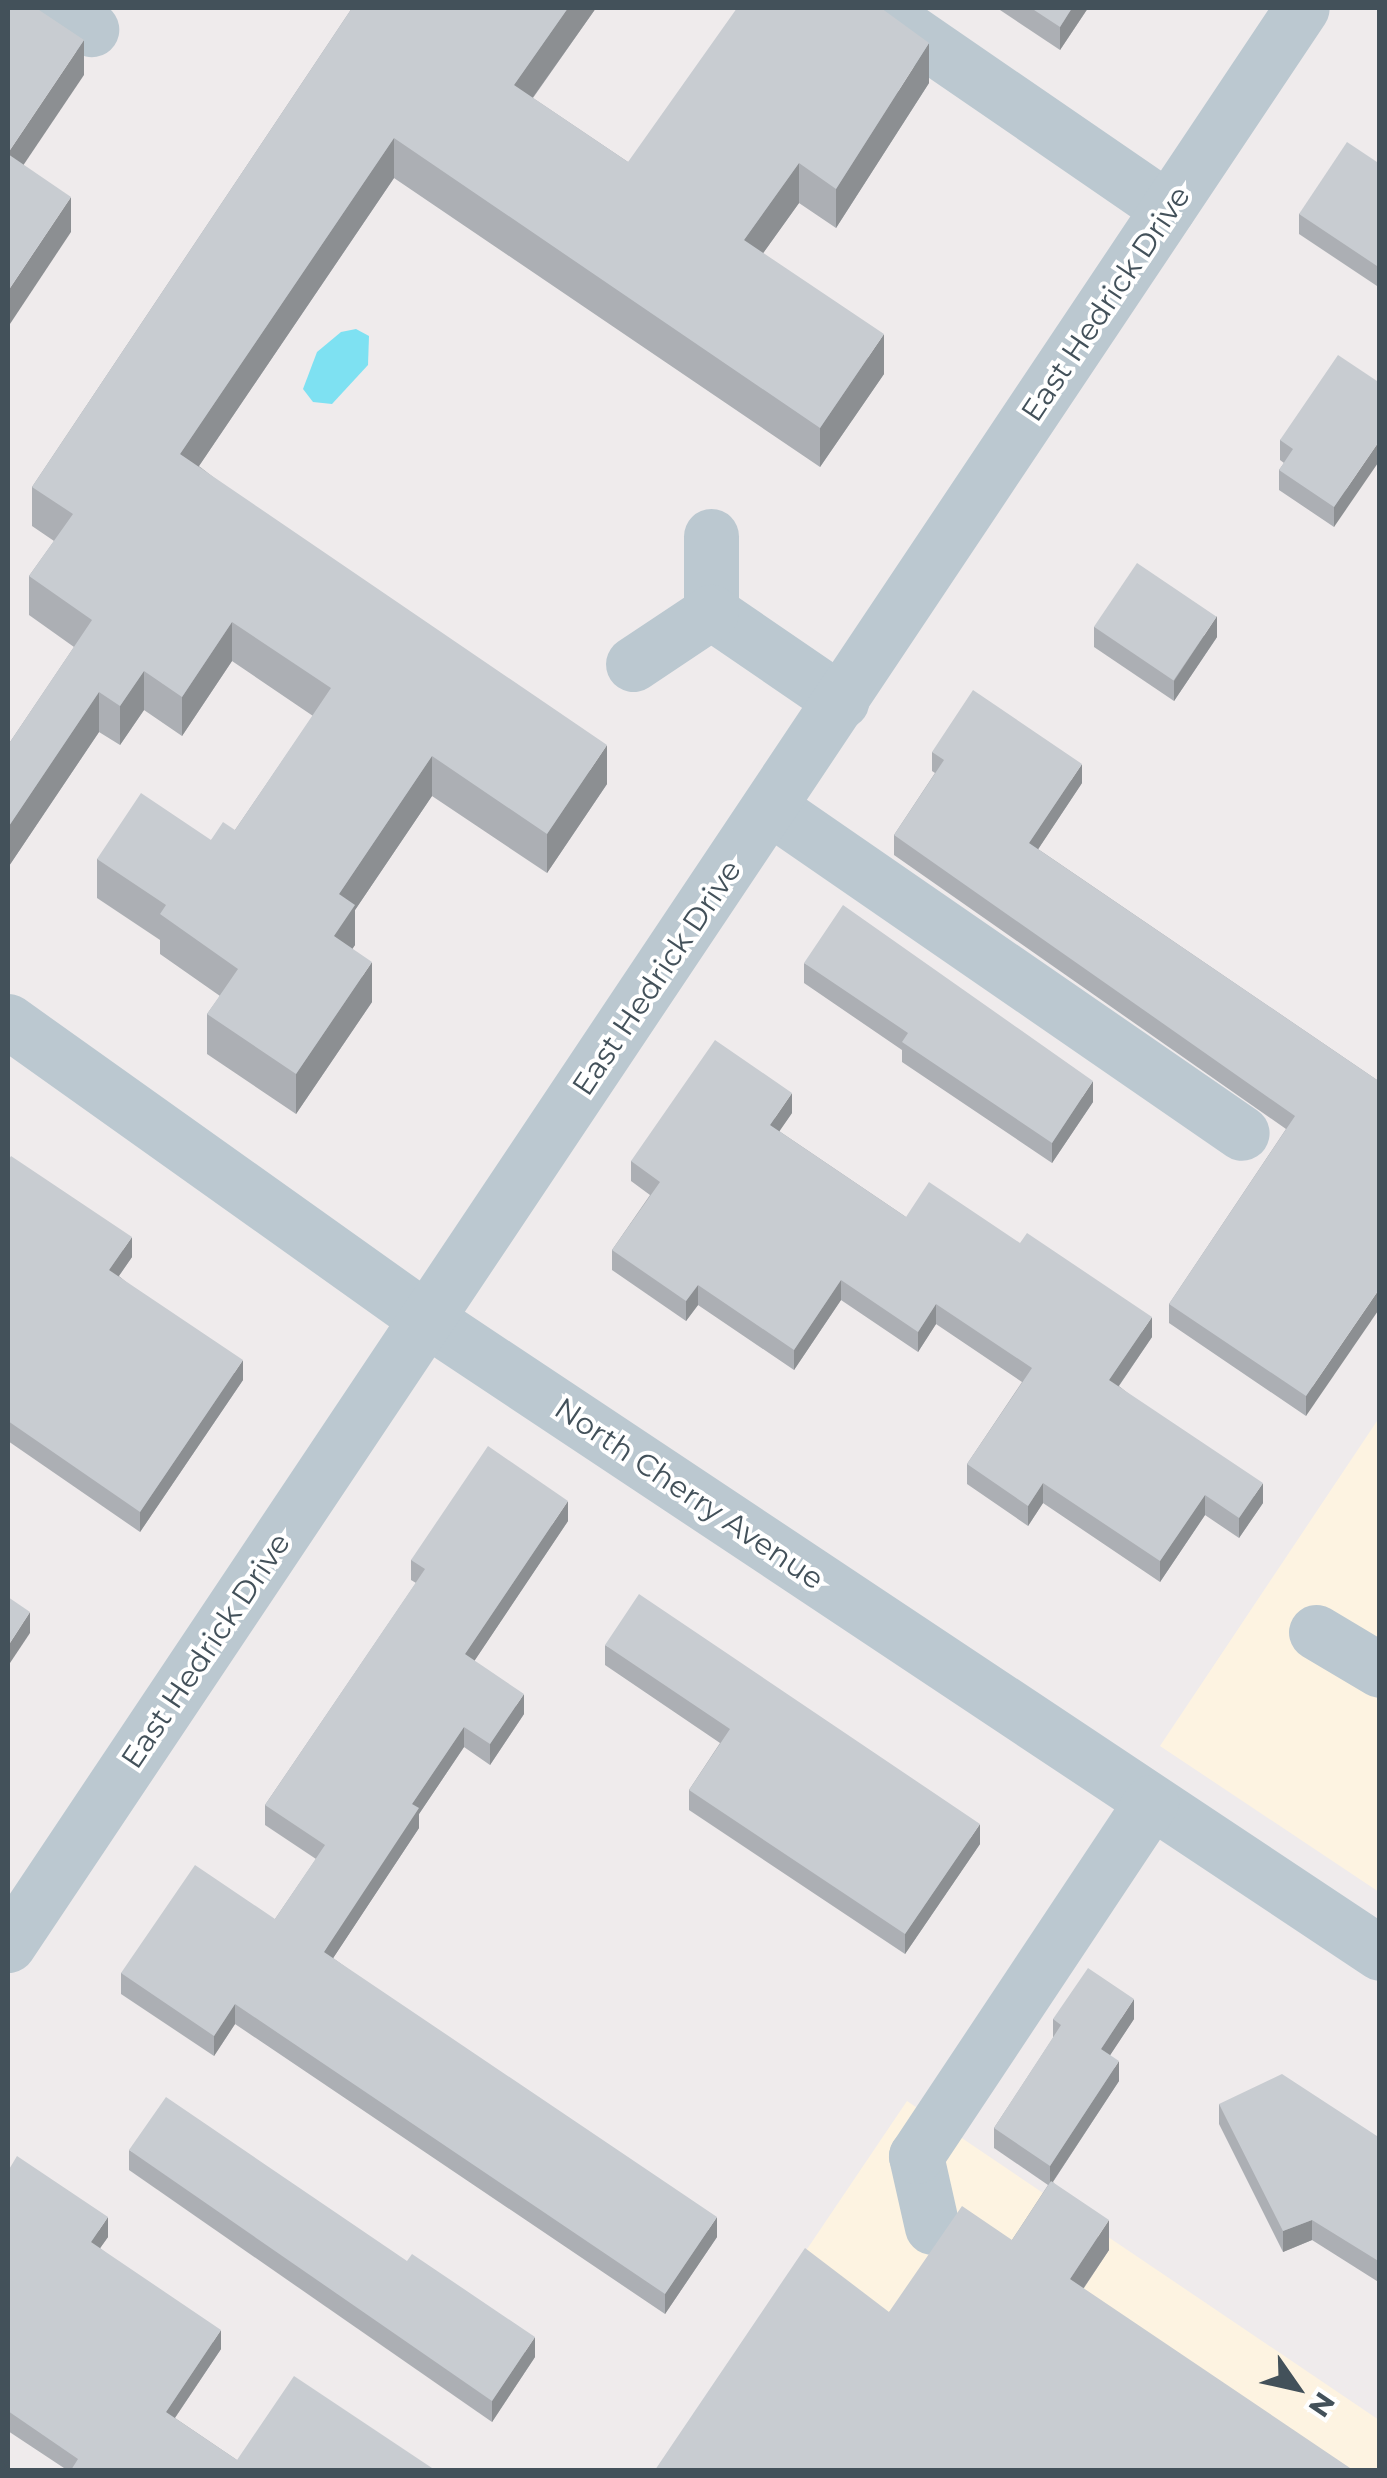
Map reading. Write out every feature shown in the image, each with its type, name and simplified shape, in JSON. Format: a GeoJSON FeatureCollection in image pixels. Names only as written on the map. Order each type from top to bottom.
{"type":"FeatureCollection","features":[{"type":"Feature","properties":{"kind":"street"},"geometry":{"type":"LineString","coordinates":[[876,8],[1168,210]]}},
{"type":"Feature","properties":{"kind":"street","name":"East Hedrick Drive"},"geometry":{"type":"LineString","coordinates":[[8,1946],[1302,8]]}},
{"type":"Feature","properties":{"kind":"street"},"geometry":{"type":"LineString","coordinates":[[711,536],[711,612]]}},
{"type":"Feature","properties":{"kind":"street"},"geometry":{"type":"LineString","coordinates":[[711,612],[841,701]]}},
{"type":"Feature","properties":{"kind":"street"},"geometry":{"type":"LineString","coordinates":[[634,664],[711,612]]}},
{"type":"Feature","properties":{"kind":"street"},"geometry":{"type":"LineString","coordinates":[[770,808],[1242,1132]]}},
{"type":"Feature","properties":{"kind":"street","name":"North Cherry Avenue"},"geometry":{"type":"LineString","coordinates":[[8,1021],[428,1320],[1380,1954]]}},
{"type":"Feature","properties":{"kind":"street"},"geometry":{"type":"LineString","coordinates":[[1316,1632],[1380,1670]]}},
{"type":"Feature","properties":{"kind":"street"},"geometry":{"type":"LineString","coordinates":[[932,2228],[916,2156],[1151,1802]]}},
{"type":"Feature","properties":{"kind":"shaded area"},"geometry":{"type":"Polygon","coordinates":[[[1379,1418],[1379,1892],[1160,1746],[1379,1418]]]}},
{"type":"Feature","properties":{"kind":"shaded area"},"geometry":{"type":"Polygon","coordinates":[[[907,2101],[1379,2420],[1379,2470],[658,2470],[907,2101]]]}},
{"type":"Feature","properties":{"kind":"water"},"geometry":{"type":"Polygon","coordinates":[[[356,329],[369,336],[368,365],[332,404],[313,402],[303,389],[317,352],[341,332],[356,329]]]}},
{"type":"Feature","properties":{"kind":"building"},"geometry":{"type":"Polygon","coordinates":[[[8,8],[36,8],[84,40],[8,153],[8,8]]]}},
{"type":"Feature","properties":{"kind":"building"},"geometry":{"type":"Polygon","coordinates":[[[352,8],[568,8],[514,85],[628,162],[737,8],[881,8],[929,43],[836,189],[799,163],[744,240],[884,334],[820,428],[394,138],[180,454],[607,745],[547,834],[432,756],[339,894],[355,905],[334,936],[372,962],[296,1074],[207,1014],[238,969],[160,914],[166,905],[97,859],[141,793],[211,840],[223,822],[235,830],[331,688],[232,622],[182,697],[144,671],[120,706],[99,692],[9,826],[8,745],[92,620],[29,576],[73,514],[32,487],[352,8]]]}},
{"type":"Feature","properties":{"kind":"building"},"geometry":{"type":"Polygon","coordinates":[[[1031,8],[1072,8],[1060,27],[1031,8]]]}},
{"type":"Feature","properties":{"kind":"building"},"geometry":{"type":"Polygon","coordinates":[[[1347,142],[1380,164],[1380,268],[1299,214],[1347,142]]]}},
{"type":"Feature","properties":{"kind":"building"},"geometry":{"type":"Polygon","coordinates":[[[8,154],[71,197],[8,291],[8,154]]]}},
{"type":"Feature","properties":{"kind":"building"},"geometry":{"type":"Polygon","coordinates":[[[1338,355],[1380,383],[1380,440],[1334,507],[1279,470],[1293,449],[1280,440],[1338,355]]]}},
{"type":"Feature","properties":{"kind":"building"},"geometry":{"type":"Polygon","coordinates":[[[1137,563],[1217,617],[1174,681],[1094,627],[1137,563]]]}},
{"type":"Feature","properties":{"kind":"building"},"geometry":{"type":"Polygon","coordinates":[[[973,690],[1082,764],[1029,843],[1380,1082],[1380,1288],[1306,1396],[1169,1304],[1295,1116],[894,835],[944,760],[932,752],[973,690]]]}},
{"type":"Feature","properties":{"kind":"building"},"geometry":{"type":"Polygon","coordinates":[[[843,905],[1093,1081],[1052,1143],[902,1042],[908,1033],[804,963],[843,905]]]}},
{"type":"Feature","properties":{"kind":"building"},"geometry":{"type":"Polygon","coordinates":[[[715,1040],[792,1093],[770,1125],[906,1217],[929,1182],[1020,1243],[1027,1233],[1152,1317],[1109,1380],[1263,1483],[1239,1518],[1205,1495],[1160,1561],[1043,1483],[1028,1506],[967,1464],[1032,1368],[936,1304],[918,1332],[841,1280],[794,1350],[698,1285],[686,1301],[612,1250],[660,1182],[631,1161],[715,1040]]]}},
{"type":"Feature","properties":{"kind":"building"},"geometry":{"type":"Polygon","coordinates":[[[11,1156],[132,1237],[109,1270],[243,1360],[140,1512],[8,1421],[11,1156]]]}},
{"type":"Feature","properties":{"kind":"building"},"geometry":{"type":"Polygon","coordinates":[[[488,1446],[568,1501],[465,1654],[524,1694],[490,1744],[464,1727],[412,1804],[419,1808],[324,1952],[717,2217],[665,2294],[235,2004],[214,2036],[121,1973],[195,1865],[275,1919],[325,1845],[265,1805],[425,1569],[411,1560],[488,1446]]]}},
{"type":"Feature","properties":{"kind":"building"},"geometry":{"type":"Polygon","coordinates":[[[639,1594],[980,1824],[905,1934],[689,1790],[730,1729],[605,1645],[639,1594]]]}},
{"type":"Feature","properties":{"kind":"building"},"geometry":{"type":"Polygon","coordinates":[[[8,1597],[30,1612],[8,1646],[8,1597]]]}},
{"type":"Feature","properties":{"kind":"building"},"geometry":{"type":"Polygon","coordinates":[[[1088,1968],[1134,1999],[1101,2049],[1119,2061],[1050,2166],[994,2128],[1061,2025],[1053,2019],[1088,1968]]]}},
{"type":"Feature","properties":{"kind":"building"},"geometry":{"type":"Polygon","coordinates":[[[1282,2074],[1380,2138],[1380,2262],[1312,2220],[1283,2231],[1219,2104],[1282,2074]]]}},
{"type":"Feature","properties":{"kind":"building"},"geometry":{"type":"Polygon","coordinates":[[[166,2097],[407,2261],[412,2254],[535,2337],[492,2401],[129,2150],[166,2097]]]}},
{"type":"Feature","properties":{"kind":"building"},"geometry":{"type":"Polygon","coordinates":[[[17,2156],[108,2217],[91,2242],[221,2330],[166,2412],[237,2460],[294,2376],[435,2470],[71,2470],[78,2459],[8,2411],[8,2171],[17,2156]]]}},
{"type":"Feature","properties":{"kind":"building"},"geometry":{"type":"Polygon","coordinates":[[[1051,2181],[1109,2220],[1070,2279],[1353,2470],[655,2470],[805,2248],[889,2312],[962,2206],[1012,2240],[1051,2181]]]}}]}
